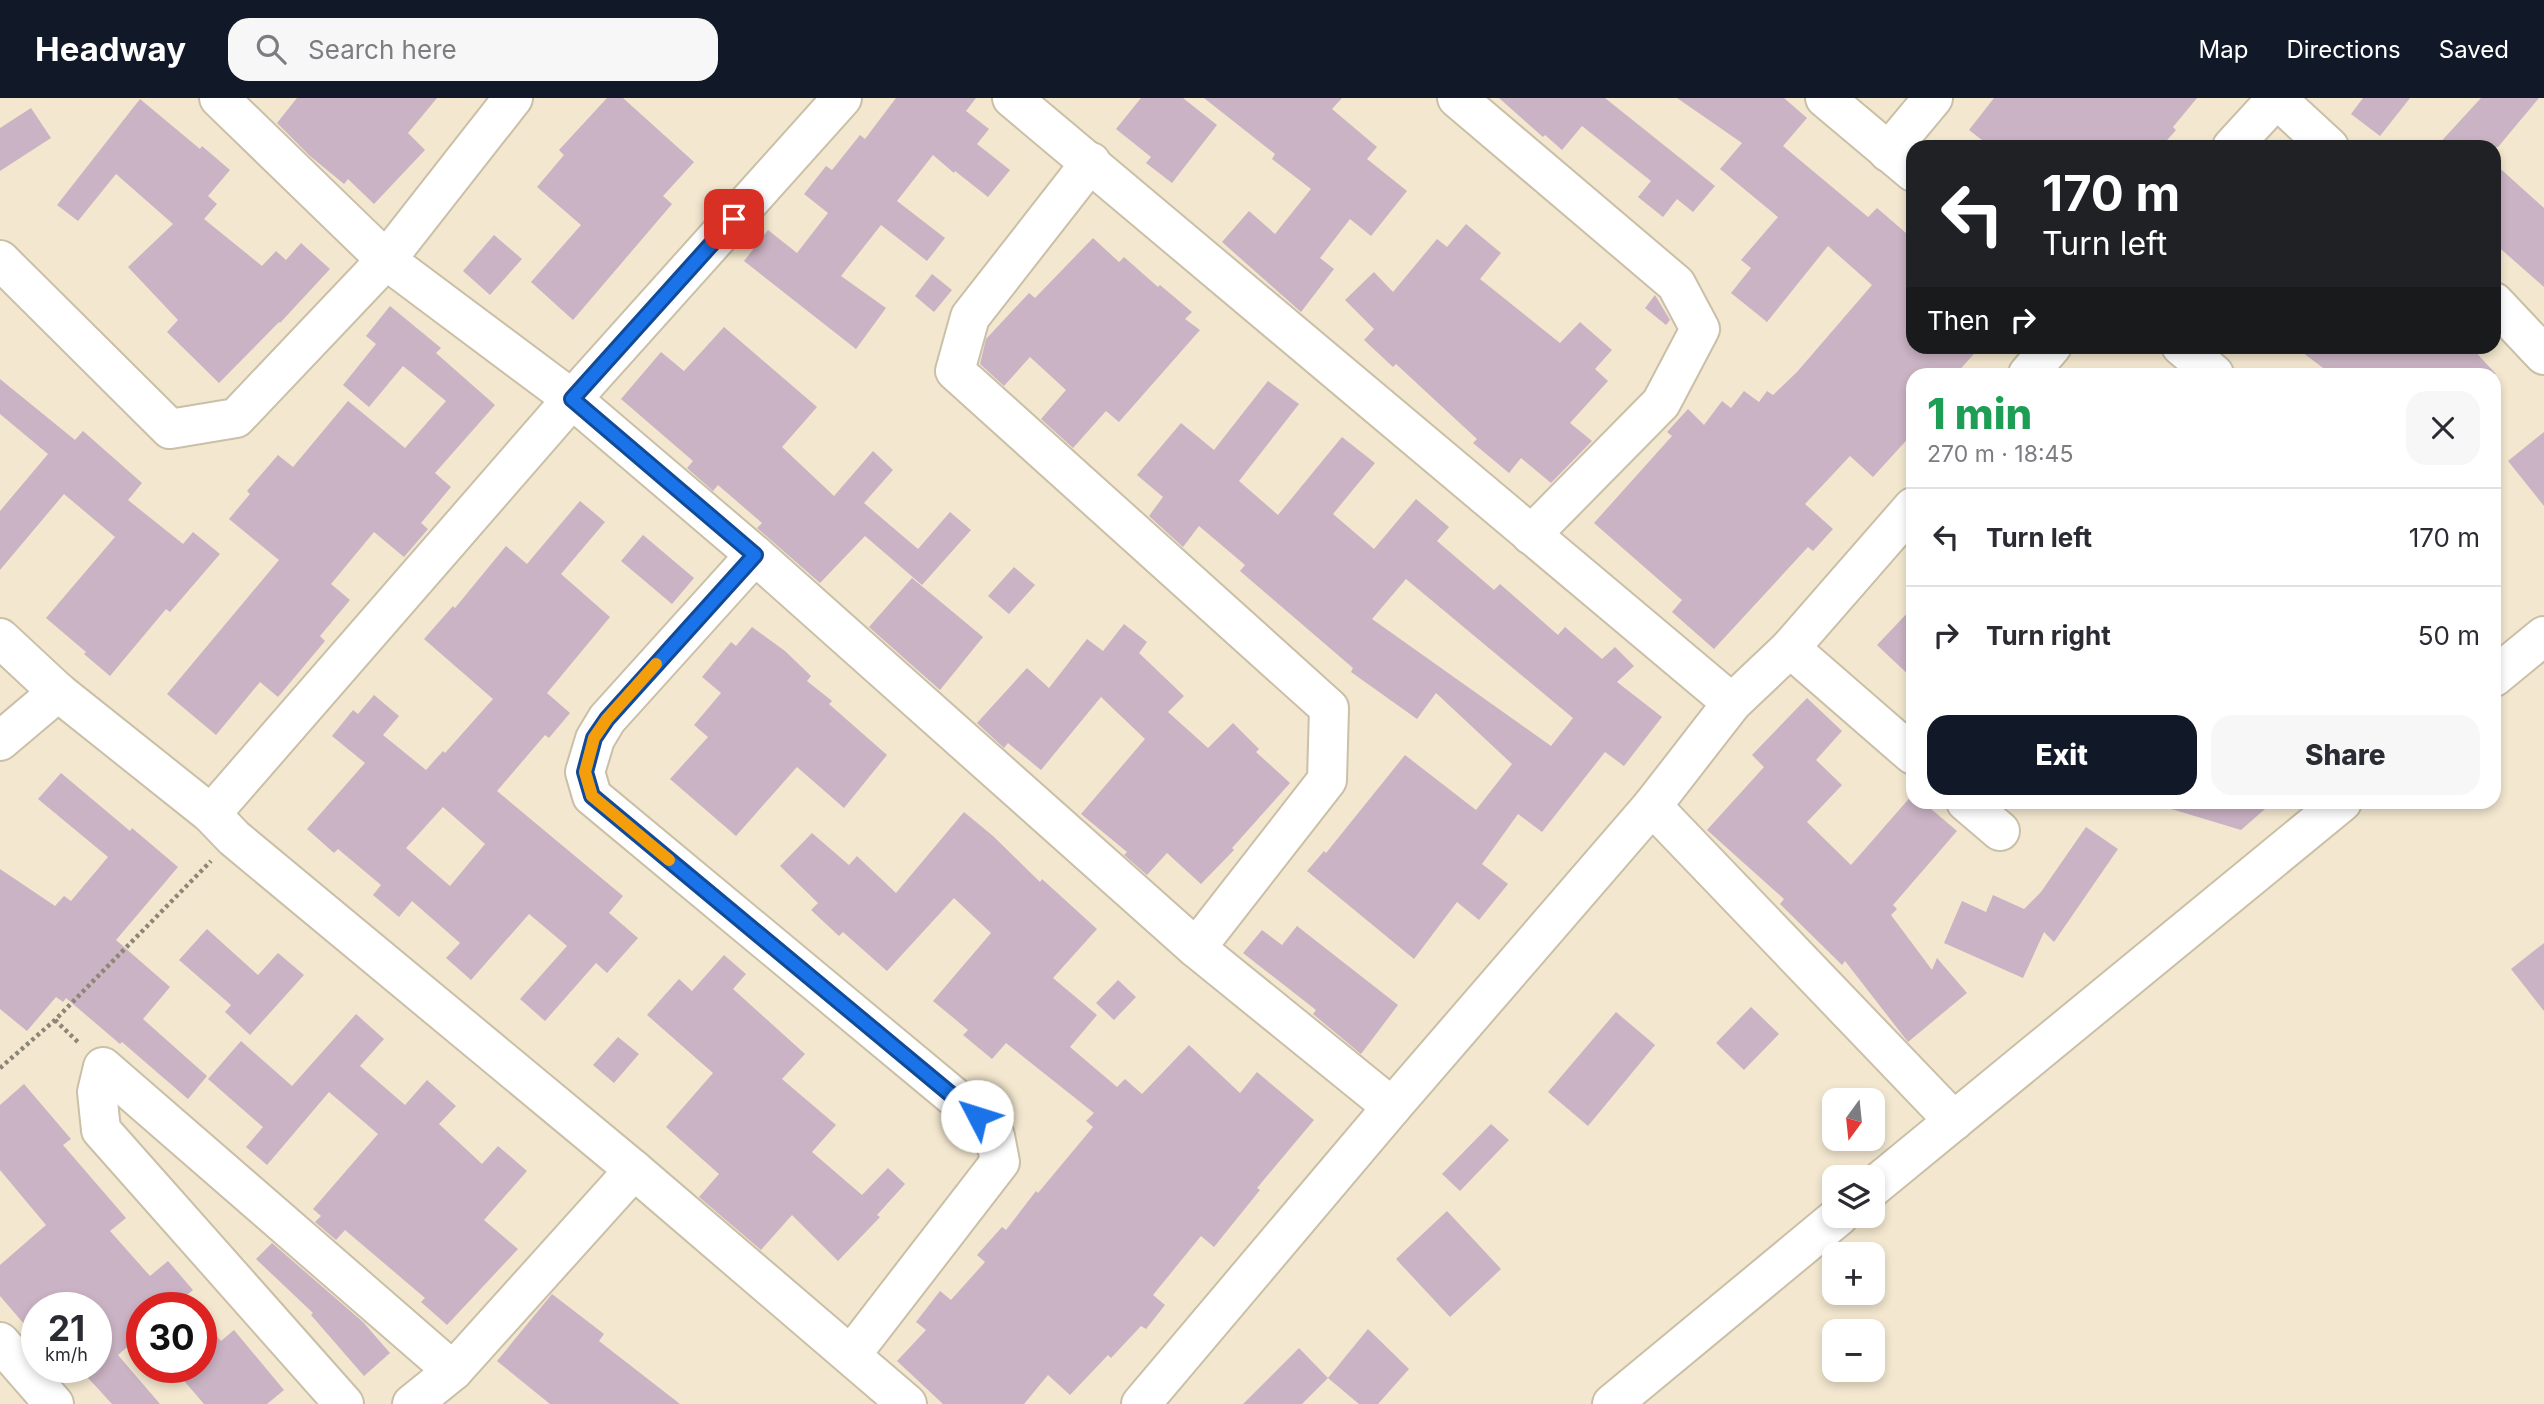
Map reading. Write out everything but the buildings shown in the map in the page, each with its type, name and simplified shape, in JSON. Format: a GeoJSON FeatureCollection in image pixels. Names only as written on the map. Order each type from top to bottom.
{"type":"FeatureCollection","features":[{"type":"Feature","properties":{"kind":"street"},"geometry":{"type":"LineString","coordinates":[[219,98],[386,260],[572,399],[755,555],[1196,948],[1392,1107]]}},
{"type":"Feature","properties":{"kind":"street"},"geometry":{"type":"LineString","coordinates":[[0,260],[170,429],[236,418],[386,260],[513,98]]}},
{"type":"Feature","properties":{"kind":"street"},"geometry":{"type":"LineString","coordinates":[[222,826],[572,399],[842,98]]}},
{"type":"Feature","properties":{"kind":"street"},"geometry":{"type":"LineString","coordinates":[[1012,98],[1732,703]]}},
{"type":"Feature","properties":{"kind":"street"},"geometry":{"type":"LineString","coordinates":[[1457,98],[1676,284],[1700,329],[1661,402],[1531,535]]}},
{"type":"Feature","properties":{"kind":"street"},"geometry":{"type":"LineString","coordinates":[[1825,98],[1900,162]]}},
{"type":"Feature","properties":{"kind":"street"},"geometry":{"type":"LineString","coordinates":[[1911,140],[1933,98]]}},
{"type":"Feature","properties":{"kind":"street"},"geometry":{"type":"LineString","coordinates":[[2238,140],[2277,98],[2322,140]]}},
{"type":"Feature","properties":{"kind":"street"},"geometry":{"type":"LineString","coordinates":[[1091,162],[970,317],[955,371],[1329,709],[1327,780],[1196,948]]}},
{"type":"Feature","properties":{"kind":"street"},"geometry":{"type":"LineString","coordinates":[[2501,309],[2544,355]]}},
{"type":"Feature","properties":{"kind":"street"},"geometry":{"type":"LineString","coordinates":[[2033,368],[2045,354]]}},
{"type":"Feature","properties":{"kind":"street"},"geometry":{"type":"LineString","coordinates":[[2190,354],[2207,368]]}},
{"type":"Feature","properties":{"kind":"street"},"geometry":{"type":"LineString","coordinates":[[1141,1404],[1392,1107],[1652,806],[1732,703],[1790,648],[1906,515]]}},
{"type":"Feature","properties":{"kind":"street"},"geometry":{"type":"LineString","coordinates":[[755,555],[607,719],[594,738],[585,772],[592,796],[977,1116],[995,1136],[1000,1162],[851,1355]]}},
{"type":"Feature","properties":{"kind":"street"},"geometry":{"type":"LineString","coordinates":[[2501,671],[2544,636]]}},
{"type":"Feature","properties":{"kind":"street"},"geometry":{"type":"LineString","coordinates":[[0,638],[58,692],[634,1170],[908,1404]]}},
{"type":"Feature","properties":{"kind":"street"},"geometry":{"type":"LineString","coordinates":[[1790,648],[1906,749]]}},
{"type":"Feature","properties":{"kind":"street"},"geometry":{"type":"LineString","coordinates":[[0,741],[58,692]]}},
{"type":"Feature","properties":{"kind":"street"},"geometry":{"type":"LineString","coordinates":[[1652,806],[1954,1121]]}},
{"type":"Feature","properties":{"kind":"street"},"geometry":{"type":"LineString","coordinates":[[1974,809],[2000,831]]}},
{"type":"Feature","properties":{"kind":"street"},"geometry":{"type":"LineString","coordinates":[[1885,1177],[2333,809]]}},
{"type":"Feature","properties":{"kind":"street"},"geometry":{"type":"LineString","coordinates":[[344,1404],[101,1130],[97,1092],[103,1067],[453,1371]]}},
{"type":"Feature","properties":{"kind":"street"},"geometry":{"type":"LineString","coordinates":[[412,1404],[453,1371],[634,1170]]}},
{"type":"Feature","properties":{"kind":"street"},"geometry":{"type":"LineString","coordinates":[[1612,1404],[1825,1228]]}},
{"type":"Feature","properties":{"kind":"street"},"geometry":{"type":"LineString","coordinates":[[0,1342],[54,1404]]}},
{"type":"Feature","properties":{"kind":"path"},"geometry":{"type":"LineString","coordinates":[[0,1068],[55,1020],[222,826]]}},
{"type":"Feature","properties":{"kind":"slow traffic"},"geometry":{"type":"LineString","coordinates":[[656,664],[607,719],[594,738],[585,772],[592,796],[669,860]]}},
{"type":"Feature","properties":{"kind":"route"},"geometry":{"type":"LineString","coordinates":[[734,219],[572,399],[755,555],[607,719],[594,738],[585,772],[592,796],[977,1116]]}}]}
